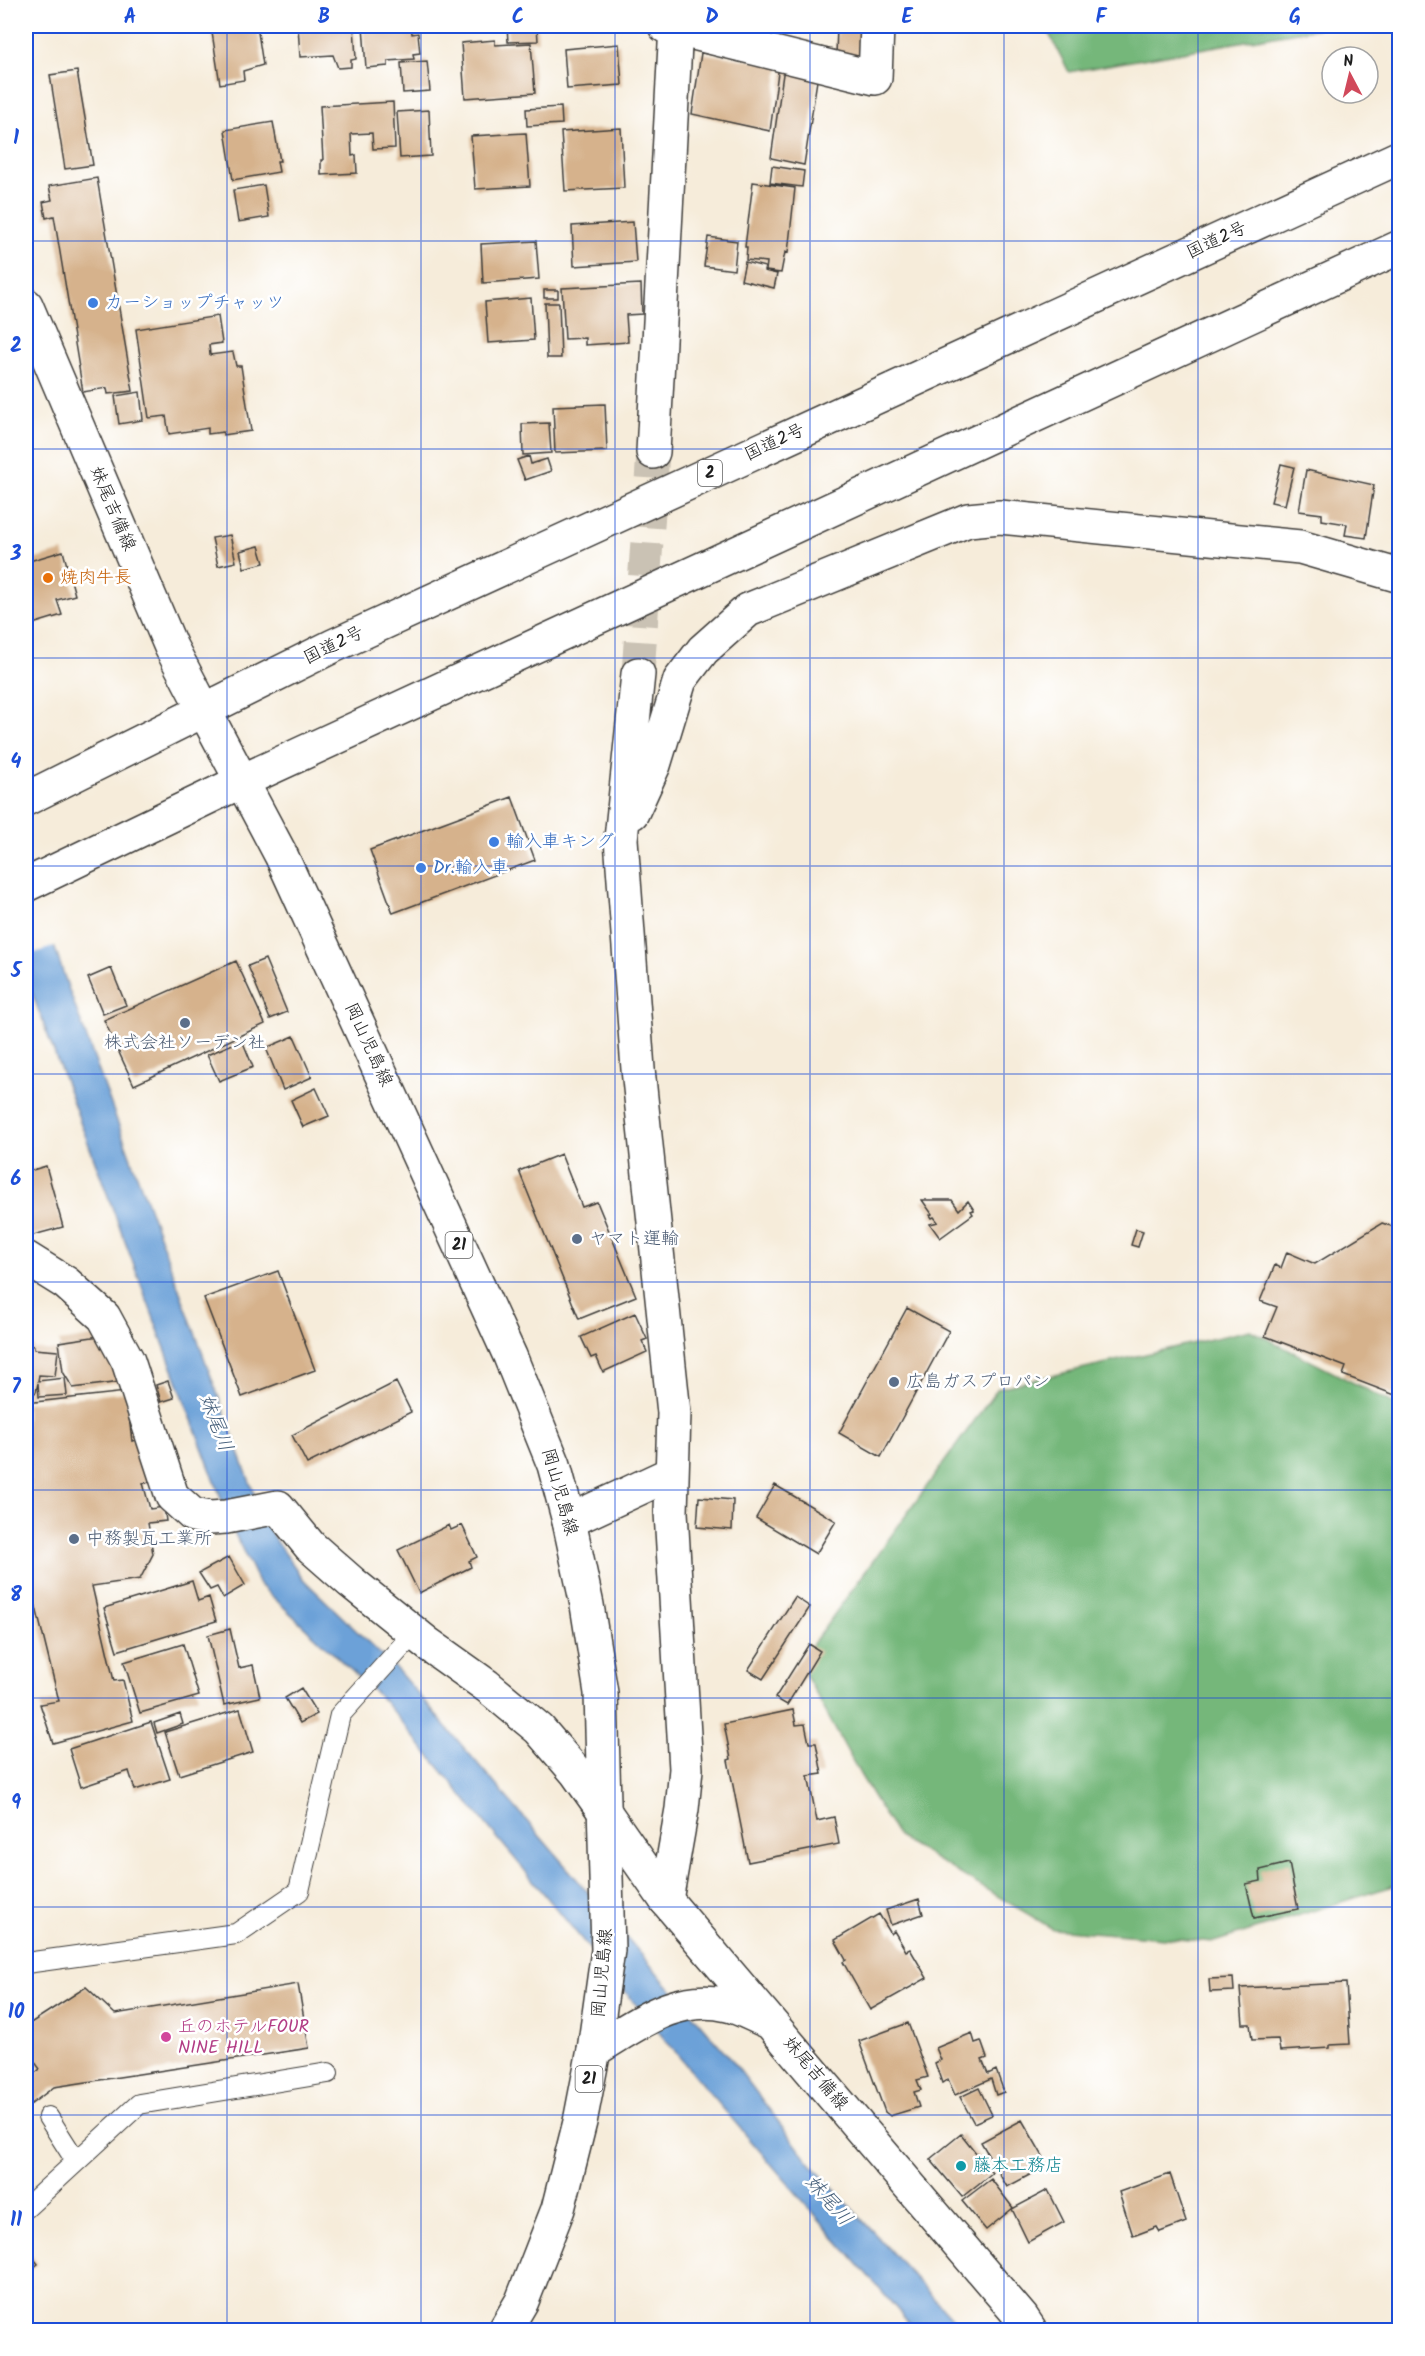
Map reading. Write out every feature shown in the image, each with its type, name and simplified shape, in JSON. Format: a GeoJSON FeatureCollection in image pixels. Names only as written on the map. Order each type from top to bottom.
{"type":"FeatureCollection","features":[{"type":"Feature","properties":{"kind":"main road"},"geometry":{"type":"LineString","coordinates":[[653,452],[672,26],[875,78],[877,26]]}},
{"type":"Feature","properties":{"kind":"main road","name":"国道2号"},"geometry":{"type":"LineString","coordinates":[[26,799],[333,645],[1400,157]]}},
{"type":"Feature","properties":{"kind":"main road"},"geometry":{"type":"LineString","coordinates":[[32,882],[242,782],[1400,247]]}},
{"type":"Feature","properties":{"kind":"main road","name":"妹尾吉備線"},"geometry":{"type":"LineString","coordinates":[[26,305],[171,647],[204,710]]}},
{"type":"Feature","properties":{"kind":"main road"},"geometry":{"type":"LineString","coordinates":[[621,839],[654,765],[680,680],[703,650],[748,610],[968,520],[1000,517],[1300,547],[1400,576]]}},
{"type":"Feature","properties":{"kind":"main road"},"geometry":{"type":"LineString","coordinates":[[638,674],[621,839],[638,1069],[674,1413],[671,1512],[686,1769],[682,1809],[666,1900]]}},
{"type":"Feature","properties":{"kind":"main road","name":"岡山児島線"},"geometry":{"type":"LineString","coordinates":[[204,710],[281,855],[510,1356],[554,1465],[587,1605],[601,1693],[608,1950],[594,2050],[580,2122],[558,2209],[522,2301],[506,2331]]}},
{"type":"Feature","properties":{"kind":"main road","name":"妹尾吉備線"},"geometry":{"type":"LineString","coordinates":[[26,1258],[66,1282],[104,1317],[129,1361],[172,1496],[193,1515],[210,1518],[278,1507],[310,1546],[351,1582],[408,1639],[487,1686],[539,1729],[576,1772],[666,1900],[1022,2318],[1030,2331]]}},
{"type":"Feature","properties":{"kind":"main road"},"geometry":{"type":"LineString","coordinates":[[569,1521],[672,1473]]}},
{"type":"Feature","properties":{"kind":"main road"},"geometry":{"type":"LineString","coordinates":[[594,2050],[655,2013],[678,2004],[699,2002],[727,2005],[771,2023]]}},
{"type":"Feature","properties":{"kind":"lane"},"geometry":{"type":"LineString","coordinates":[[26,1963],[236,1934],[299,1891],[340,1715],[408,1639]]}},
{"type":"Feature","properties":{"kind":"lane"},"geometry":{"type":"LineString","coordinates":[[26,2208],[139,2104],[328,2073]]}},
{"type":"Feature","properties":{"kind":"lane"},"geometry":{"type":"LineString","coordinates":[[48,2117],[76,2161]]}},
{"type":"Feature","properties":{"kind":"green space"},"geometry":{"type":"Polygon","coordinates":[[[1045,26],[1331,26],[1069,72],[1045,26]]]}},
{"type":"Feature","properties":{"kind":"green space"},"geometry":{"type":"Polygon","coordinates":[[[1250,1330],[1399,1406],[1399,1884],[1214,1942],[1053,1929],[898,1837],[861,1776],[799,1663],[998,1388],[1250,1330]]]}},
{"type":"Feature","properties":{"kind":"water","name":"妹尾川"},"geometry":{"type":"Polygon","coordinates":[[[26,863],[69,990],[255,1496],[272,1535],[304,1580],[399,1672],[731,2059],[809,2162],[963,2330],[915,2330],[701,2083],[384,1701],[259,1584],[233,1530],[26,977],[26,863]]]}},
{"type":"Feature","properties":{"kind":"pier"},"geometry":{"type":"Polygon","coordinates":[[[26,860],[57,945],[26,956],[26,860]]]}},
{"type":"Feature","properties":{"kind":"building"},"geometry":{"type":"Polygon","coordinates":[[[211,26],[257,26],[263,65],[243,71],[244,80],[220,84],[211,26]]]}},
{"type":"Feature","properties":{"kind":"building"},"geometry":{"type":"Polygon","coordinates":[[[298,26],[354,26],[356,59],[351,60],[351,67],[338,68],[333,55],[300,57],[298,26]]]}},
{"type":"Feature","properties":{"kind":"building"},"geometry":{"type":"Polygon","coordinates":[[[363,26],[411,26],[412,34],[418,33],[420,53],[413,54],[414,59],[388,61],[388,66],[366,68],[363,26]]]}},
{"type":"Feature","properties":{"kind":"building"},"geometry":{"type":"Polygon","coordinates":[[[507,26],[537,26],[538,41],[508,42],[507,26]]]}},
{"type":"Feature","properties":{"kind":"building"},"geometry":{"type":"Polygon","coordinates":[[[837,26],[866,26],[865,57],[836,56],[837,26]]]}},
{"type":"Feature","properties":{"kind":"building"},"geometry":{"type":"Polygon","coordinates":[[[495,40],[495,45],[531,43],[535,93],[465,98],[461,43],[495,40]]]}},
{"type":"Feature","properties":{"kind":"building"},"geometry":{"type":"Polygon","coordinates":[[[619,44],[622,85],[567,89],[564,49],[619,44]]]}},
{"type":"Feature","properties":{"kind":"building"},"geometry":{"type":"Polygon","coordinates":[[[701,53],[779,65],[770,131],[692,114],[701,53]]]}},
{"type":"Feature","properties":{"kind":"building"},"geometry":{"type":"Polygon","coordinates":[[[427,61],[430,91],[403,93],[401,63],[427,61]]]}},
{"type":"Feature","properties":{"kind":"building"},"geometry":{"type":"Polygon","coordinates":[[[784,67],[818,74],[804,165],[771,158],[784,67]]]}},
{"type":"Feature","properties":{"kind":"building"},"geometry":{"type":"Polygon","coordinates":[[[77,71],[93,165],[65,169],[50,75],[77,71]]]}},
{"type":"Feature","properties":{"kind":"building"},"geometry":{"type":"Polygon","coordinates":[[[393,102],[395,148],[373,149],[372,133],[351,134],[352,156],[356,155],[357,173],[321,175],[321,160],[323,160],[320,106],[393,102]]]}},
{"type":"Feature","properties":{"kind":"building"},"geometry":{"type":"Polygon","coordinates":[[[561,107],[562,124],[527,126],[526,109],[561,107]]]}},
{"type":"Feature","properties":{"kind":"building"},"geometry":{"type":"Polygon","coordinates":[[[429,110],[431,156],[400,158],[397,112],[429,110]]]}},
{"type":"Feature","properties":{"kind":"building"},"geometry":{"type":"Polygon","coordinates":[[[273,122],[280,161],[277,161],[279,172],[233,180],[225,130],[273,122]]]}},
{"type":"Feature","properties":{"kind":"building"},"geometry":{"type":"Polygon","coordinates":[[[621,128],[624,188],[565,191],[561,132],[621,128]]]}},
{"type":"Feature","properties":{"kind":"building"},"geometry":{"type":"Polygon","coordinates":[[[526,133],[530,186],[475,189],[471,136],[526,133]]]}},
{"type":"Feature","properties":{"kind":"building"},"geometry":{"type":"Polygon","coordinates":[[[772,166],[804,171],[802,187],[770,183],[772,166]]]}},
{"type":"Feature","properties":{"kind":"building","name":"カーショップチャッツ"},"geometry":{"type":"Polygon","coordinates":[[[97,178],[133,391],[108,394],[107,388],[83,392],[54,216],[46,218],[43,202],[52,200],[49,186],[97,178]]]}},
{"type":"Feature","properties":{"kind":"building"},"geometry":{"type":"Polygon","coordinates":[[[753,182],[795,188],[788,253],[785,252],[781,273],[766,271],[767,262],[746,260],[747,247],[745,247],[753,182]]]}},
{"type":"Feature","properties":{"kind":"building"},"geometry":{"type":"Polygon","coordinates":[[[264,185],[269,217],[238,222],[233,190],[264,185]]]}},
{"type":"Feature","properties":{"kind":"building"},"geometry":{"type":"Polygon","coordinates":[[[633,222],[636,262],[574,266],[572,226],[633,222]]]}},
{"type":"Feature","properties":{"kind":"building"},"geometry":{"type":"Polygon","coordinates":[[[708,237],[737,241],[734,270],[704,266],[708,237]]]}},
{"type":"Feature","properties":{"kind":"building"},"geometry":{"type":"Polygon","coordinates":[[[536,241],[539,279],[483,283],[481,244],[536,241]]]}},
{"type":"Feature","properties":{"kind":"building"},"geometry":{"type":"Polygon","coordinates":[[[745,262],[765,267],[764,271],[777,274],[774,288],[741,280],[745,262]]]}},
{"type":"Feature","properties":{"kind":"building"},"geometry":{"type":"Polygon","coordinates":[[[641,284],[642,314],[626,315],[628,342],[585,345],[585,338],[565,339],[562,288],[641,284]]]}},
{"type":"Feature","properties":{"kind":"building"},"geometry":{"type":"Polygon","coordinates":[[[544,290],[558,290],[558,298],[544,298],[544,290]]]}},
{"type":"Feature","properties":{"kind":"building"},"geometry":{"type":"Polygon","coordinates":[[[531,298],[534,340],[488,343],[485,302],[531,298]]]}},
{"type":"Feature","properties":{"kind":"building"},"geometry":{"type":"Polygon","coordinates":[[[545,303],[559,303],[561,358],[547,358],[545,303]]]}},
{"type":"Feature","properties":{"kind":"building"},"geometry":{"type":"Polygon","coordinates":[[[218,316],[222,343],[209,345],[210,355],[233,352],[236,366],[241,366],[251,431],[223,435],[223,432],[208,434],[208,428],[169,434],[166,416],[149,418],[136,329],[218,316]]]}},
{"type":"Feature","properties":{"kind":"building"},"geometry":{"type":"Polygon","coordinates":[[[140,392],[143,420],[119,424],[115,396],[140,392]]]}},
{"type":"Feature","properties":{"kind":"building"},"geometry":{"type":"Polygon","coordinates":[[[605,404],[607,451],[555,453],[553,406],[605,404]]]}},
{"type":"Feature","properties":{"kind":"building"},"geometry":{"type":"Polygon","coordinates":[[[549,423],[551,453],[523,455],[522,424],[549,423]]]}},
{"type":"Feature","properties":{"kind":"building"},"geometry":{"type":"Polygon","coordinates":[[[529,456],[531,464],[547,459],[551,471],[525,480],[517,460],[529,456]]]}},
{"type":"Feature","properties":{"kind":"building"},"geometry":{"type":"Polygon","coordinates":[[[1281,464],[1294,467],[1285,505],[1271,502],[1281,464]]]}},
{"type":"Feature","properties":{"kind":"building"},"geometry":{"type":"Polygon","coordinates":[[[1306,470],[1374,485],[1366,538],[1345,535],[1347,524],[1322,520],[1322,514],[1299,511],[1306,470]]]}},
{"type":"Feature","properties":{"kind":"building"},"geometry":{"type":"Polygon","coordinates":[[[230,535],[236,562],[218,566],[212,538],[230,535]]]}},
{"type":"Feature","properties":{"kind":"building"},"geometry":{"type":"Polygon","coordinates":[[[259,546],[264,563],[244,568],[240,551],[259,546]]]}},
{"type":"Feature","properties":{"kind":"building","name":"焼肉牛長"},"geometry":{"type":"Polygon","coordinates":[[[63,551],[75,595],[57,600],[62,615],[26,626],[26,562],[63,551]]]}},
{"type":"Feature","properties":{"kind":"building"},"geometry":{"type":"Polygon","coordinates":[[[512,797],[535,860],[393,913],[370,850],[512,797]]]}},
{"type":"Feature","properties":{"kind":"building"},"geometry":{"type":"Polygon","coordinates":[[[265,959],[287,1012],[270,1019],[248,966],[265,959]]]}},
{"type":"Feature","properties":{"kind":"building"},"geometry":{"type":"Polygon","coordinates":[[[236,961],[265,1024],[134,1085],[104,1020],[236,961]]]}},
{"type":"Feature","properties":{"kind":"building"},"geometry":{"type":"Polygon","coordinates":[[[111,968],[126,1005],[103,1014],[88,978],[111,968]]]}},
{"type":"Feature","properties":{"kind":"building"},"geometry":{"type":"Polygon","coordinates":[[[294,1036],[312,1077],[283,1090],[266,1048],[294,1036]]]}},
{"type":"Feature","properties":{"kind":"building"},"geometry":{"type":"Polygon","coordinates":[[[242,1040],[253,1067],[219,1081],[207,1055],[242,1040]]]}},
{"type":"Feature","properties":{"kind":"building"},"geometry":{"type":"Polygon","coordinates":[[[316,1088],[329,1116],[303,1127],[291,1100],[316,1088]]]}},
{"type":"Feature","properties":{"kind":"building"},"geometry":{"type":"Polygon","coordinates":[[[561,1154],[582,1207],[597,1202],[636,1296],[579,1319],[519,1171],[561,1154]]]}},
{"type":"Feature","properties":{"kind":"building"},"geometry":{"type":"Polygon","coordinates":[[[46,1166],[63,1227],[26,1237],[26,1172],[46,1166]]]}},
{"type":"Feature","properties":{"kind":"building"},"geometry":{"type":"Polygon","coordinates":[[[922,1200],[952,1200],[959,1210],[968,1201],[974,1210],[971,1211],[973,1214],[940,1238],[930,1224],[938,1222],[934,1217],[932,1218],[930,1215],[932,1214],[922,1200]]]}},
{"type":"Feature","properties":{"kind":"building"},"geometry":{"type":"Polygon","coordinates":[[[1382,1223],[1400,1229],[1400,1397],[1343,1375],[1346,1367],[1265,1336],[1277,1307],[1260,1301],[1275,1265],[1281,1268],[1287,1252],[1315,1264],[1382,1223]]]}},
{"type":"Feature","properties":{"kind":"building"},"geometry":{"type":"Polygon","coordinates":[[[1136,1229],[1143,1231],[1138,1247],[1131,1245],[1136,1229]]]}},
{"type":"Feature","properties":{"kind":"building"},"geometry":{"type":"Polygon","coordinates":[[[278,1271],[315,1370],[242,1397],[204,1298],[278,1271]]]}},
{"type":"Feature","properties":{"kind":"building"},"geometry":{"type":"Polygon","coordinates":[[[907,1308],[949,1331],[881,1457],[839,1433],[907,1308]]]}},
{"type":"Feature","properties":{"kind":"building"},"geometry":{"type":"Polygon","coordinates":[[[635,1313],[647,1339],[642,1341],[647,1352],[603,1372],[596,1356],[591,1358],[581,1337],[635,1313]]]}},
{"type":"Feature","properties":{"kind":"building"},"geometry":{"type":"Polygon","coordinates":[[[106,1335],[120,1382],[73,1388],[63,1372],[59,1342],[106,1335]]]}},
{"type":"Feature","properties":{"kind":"building"},"geometry":{"type":"Polygon","coordinates":[[[26,1345],[34,1346],[34,1349],[58,1351],[55,1376],[39,1375],[38,1381],[65,1378],[67,1395],[39,1397],[38,1383],[36,1392],[26,1399],[26,1345]]]}},
{"type":"Feature","properties":{"kind":"building"},"geometry":{"type":"Polygon","coordinates":[[[168,1381],[174,1398],[161,1402],[156,1385],[168,1381]]]}},
{"type":"Feature","properties":{"kind":"building"},"geometry":{"type":"Polygon","coordinates":[[[396,1382],[411,1412],[307,1464],[292,1435],[396,1382]]]}},
{"type":"Feature","properties":{"kind":"building"},"geometry":{"type":"Polygon","coordinates":[[[126,1392],[132,1441],[142,1439],[152,1482],[143,1483],[150,1509],[164,1507],[166,1521],[148,1523],[153,1554],[140,1579],[92,1586],[114,1681],[123,1680],[133,1721],[53,1743],[40,1704],[59,1701],[34,1599],[26,1602],[26,1506],[32,1504],[29,1464],[26,1465],[26,1403],[126,1392]]]}},
{"type":"Feature","properties":{"kind":"building"},"geometry":{"type":"Polygon","coordinates":[[[775,1485],[836,1521],[816,1554],[756,1518],[775,1485]]]}},
{"type":"Feature","properties":{"kind":"building"},"geometry":{"type":"Polygon","coordinates":[[[699,1497],[733,1500],[732,1530],[697,1527],[699,1497]]]}},
{"type":"Feature","properties":{"kind":"building"},"geometry":{"type":"Polygon","coordinates":[[[449,1525],[451,1530],[462,1525],[477,1557],[469,1561],[471,1567],[419,1593],[398,1550],[449,1525]]]}},
{"type":"Feature","properties":{"kind":"building"},"geometry":{"type":"Polygon","coordinates":[[[229,1557],[245,1585],[223,1598],[217,1587],[210,1590],[199,1573],[229,1557]]]}},
{"type":"Feature","properties":{"kind":"building"},"geometry":{"type":"Polygon","coordinates":[[[192,1581],[198,1601],[209,1597],[216,1621],[117,1651],[104,1608],[192,1581]]]}},
{"type":"Feature","properties":{"kind":"building"},"geometry":{"type":"Polygon","coordinates":[[[795,1597],[810,1607],[763,1679],[748,1670],[795,1597]]]}},
{"type":"Feature","properties":{"kind":"building"},"geometry":{"type":"Polygon","coordinates":[[[230,1629],[239,1668],[253,1665],[260,1697],[224,1705],[208,1635],[230,1629]]]}},
{"type":"Feature","properties":{"kind":"building"},"geometry":{"type":"Polygon","coordinates":[[[183,1644],[199,1696],[140,1713],[124,1662],[183,1644]]]}},
{"type":"Feature","properties":{"kind":"building"},"geometry":{"type":"Polygon","coordinates":[[[809,1644],[820,1651],[787,1705],[775,1698],[809,1644]]]}},
{"type":"Feature","properties":{"kind":"building"},"geometry":{"type":"Polygon","coordinates":[[[301,1688],[317,1714],[300,1723],[285,1698],[301,1688]]]}},
{"type":"Feature","properties":{"kind":"building"},"geometry":{"type":"Polygon","coordinates":[[[240,1709],[253,1752],[179,1775],[165,1732],[240,1709]]]}},
{"type":"Feature","properties":{"kind":"building"},"geometry":{"type":"Polygon","coordinates":[[[793,1710],[796,1725],[805,1724],[809,1743],[816,1743],[822,1774],[808,1776],[817,1821],[834,1817],[839,1844],[748,1862],[728,1760],[731,1759],[724,1724],[793,1710]]]}},
{"type":"Feature","properties":{"kind":"building"},"geometry":{"type":"Polygon","coordinates":[[[180,1714],[183,1724],[157,1733],[154,1723],[180,1714]]]}},
{"type":"Feature","properties":{"kind":"building"},"geometry":{"type":"Polygon","coordinates":[[[151,1722],[170,1779],[135,1790],[129,1771],[81,1787],[69,1749],[151,1722]]]}},
{"type":"Feature","properties":{"kind":"building"},"geometry":{"type":"Polygon","coordinates":[[[1289,1863],[1298,1909],[1254,1918],[1246,1884],[1261,1881],[1260,1870],[1289,1863]]]}},
{"type":"Feature","properties":{"kind":"building"},"geometry":{"type":"Polygon","coordinates":[[[919,1899],[923,1914],[891,1925],[886,1910],[919,1899]]]}},
{"type":"Feature","properties":{"kind":"building"},"geometry":{"type":"Polygon","coordinates":[[[879,1914],[891,1934],[894,1931],[906,1951],[910,1949],[927,1978],[870,2010],[843,1962],[846,1960],[835,1940],[879,1914]]]}},
{"type":"Feature","properties":{"kind":"building"},"geometry":{"type":"Polygon","coordinates":[[[1233,1978],[1234,1991],[1210,1992],[1209,1979],[1233,1978]]]}},
{"type":"Feature","properties":{"kind":"building"},"geometry":{"type":"Polygon","coordinates":[[[1346,1983],[1350,2044],[1330,2045],[1330,2048],[1280,2051],[1278,2039],[1252,2040],[1250,2024],[1243,2024],[1240,1988],[1346,1983]]]}},
{"type":"Feature","properties":{"kind":"building","name":"丘のホテルFOUR NINE HILL"},"geometry":{"type":"Polygon","coordinates":[[[298,1984],[309,2048],[54,2087],[26,2108],[26,2080],[40,2069],[26,2050],[26,2026],[86,1987],[115,2014],[298,1984]]]}},
{"type":"Feature","properties":{"kind":"building"},"geometry":{"type":"Polygon","coordinates":[[[908,2023],[928,2077],[917,2080],[921,2090],[914,2092],[919,2107],[890,2116],[885,2112],[859,2041],[908,2023]]]}},
{"type":"Feature","properties":{"kind":"building"},"geometry":{"type":"Polygon","coordinates":[[[972,2033],[975,2043],[981,2041],[987,2058],[982,2060],[988,2074],[996,2070],[1004,2092],[996,2095],[991,2079],[955,2095],[948,2079],[942,2083],[935,2063],[941,2060],[936,2048],[972,2033]]]}},
{"type":"Feature","properties":{"kind":"building"},"geometry":{"type":"Polygon","coordinates":[[[979,2088],[992,2115],[974,2123],[960,2097],[979,2088]]]}},
{"type":"Feature","properties":{"kind":"building"},"geometry":{"type":"Polygon","coordinates":[[[1022,2120],[1044,2158],[1034,2167],[1035,2172],[1007,2187],[981,2142],[1022,2120]]]}},
{"type":"Feature","properties":{"kind":"building","name":"藤本工務店"},"geometry":{"type":"Polygon","coordinates":[[[961,2134],[992,2173],[962,2197],[930,2159],[961,2134]]]}},
{"type":"Feature","properties":{"kind":"building"},"geometry":{"type":"Polygon","coordinates":[[[1170,2174],[1186,2222],[1160,2232],[1157,2227],[1133,2236],[1119,2192],[1170,2174]]]}},
{"type":"Feature","properties":{"kind":"building"},"geometry":{"type":"Polygon","coordinates":[[[991,2179],[1013,2208],[986,2230],[962,2201],[991,2179]]]}},
{"type":"Feature","properties":{"kind":"building"},"geometry":{"type":"Polygon","coordinates":[[[1048,2190],[1064,2222],[1028,2242],[1012,2209],[1048,2190]]]}},
{"type":"Feature","properties":{"kind":"building"},"geometry":{"type":"Polygon","coordinates":[[[26,2249],[38,2264],[26,2274],[26,2249]]]}},
{"type":"Feature","properties":{"kind":"tunnel"},"geometry":{"type":"LineString","coordinates":[[638,674],[653,452]]}},
{"type":"Feature","properties":{"kind":"place","name":"カーショップチャッツ"},"geometry":{"type":"Point","coordinates":[93,303]}},
{"type":"Feature","properties":{"kind":"place","name":"焼肉牛長"},"geometry":{"type":"Point","coordinates":[48,578]}},
{"type":"Feature","properties":{"kind":"place","name":"輸入車キング"},"geometry":{"type":"Point","coordinates":[494,842]}},
{"type":"Feature","properties":{"kind":"place","name":"Dr.輸入車"},"geometry":{"type":"Point","coordinates":[421,868]}},
{"type":"Feature","properties":{"kind":"place","name":"株式会社ソーデン社"},"geometry":{"type":"Point","coordinates":[185,1023]}},
{"type":"Feature","properties":{"kind":"place","name":"ヤマト運輸"},"geometry":{"type":"Point","coordinates":[577,1239]}},
{"type":"Feature","properties":{"kind":"place","name":"広島ガスプロパン"},"geometry":{"type":"Point","coordinates":[894,1382]}},
{"type":"Feature","properties":{"kind":"place","name":"中務製瓦工業所"},"geometry":{"type":"Point","coordinates":[74,1539]}},
{"type":"Feature","properties":{"kind":"place","name":"丘のホテルFOUR NINE HILL"},"geometry":{"type":"Point","coordinates":[166,2037]}},
{"type":"Feature","properties":{"kind":"place","name":"藤本工務店"},"geometry":{"type":"Point","coordinates":[961,2166]}}]}
